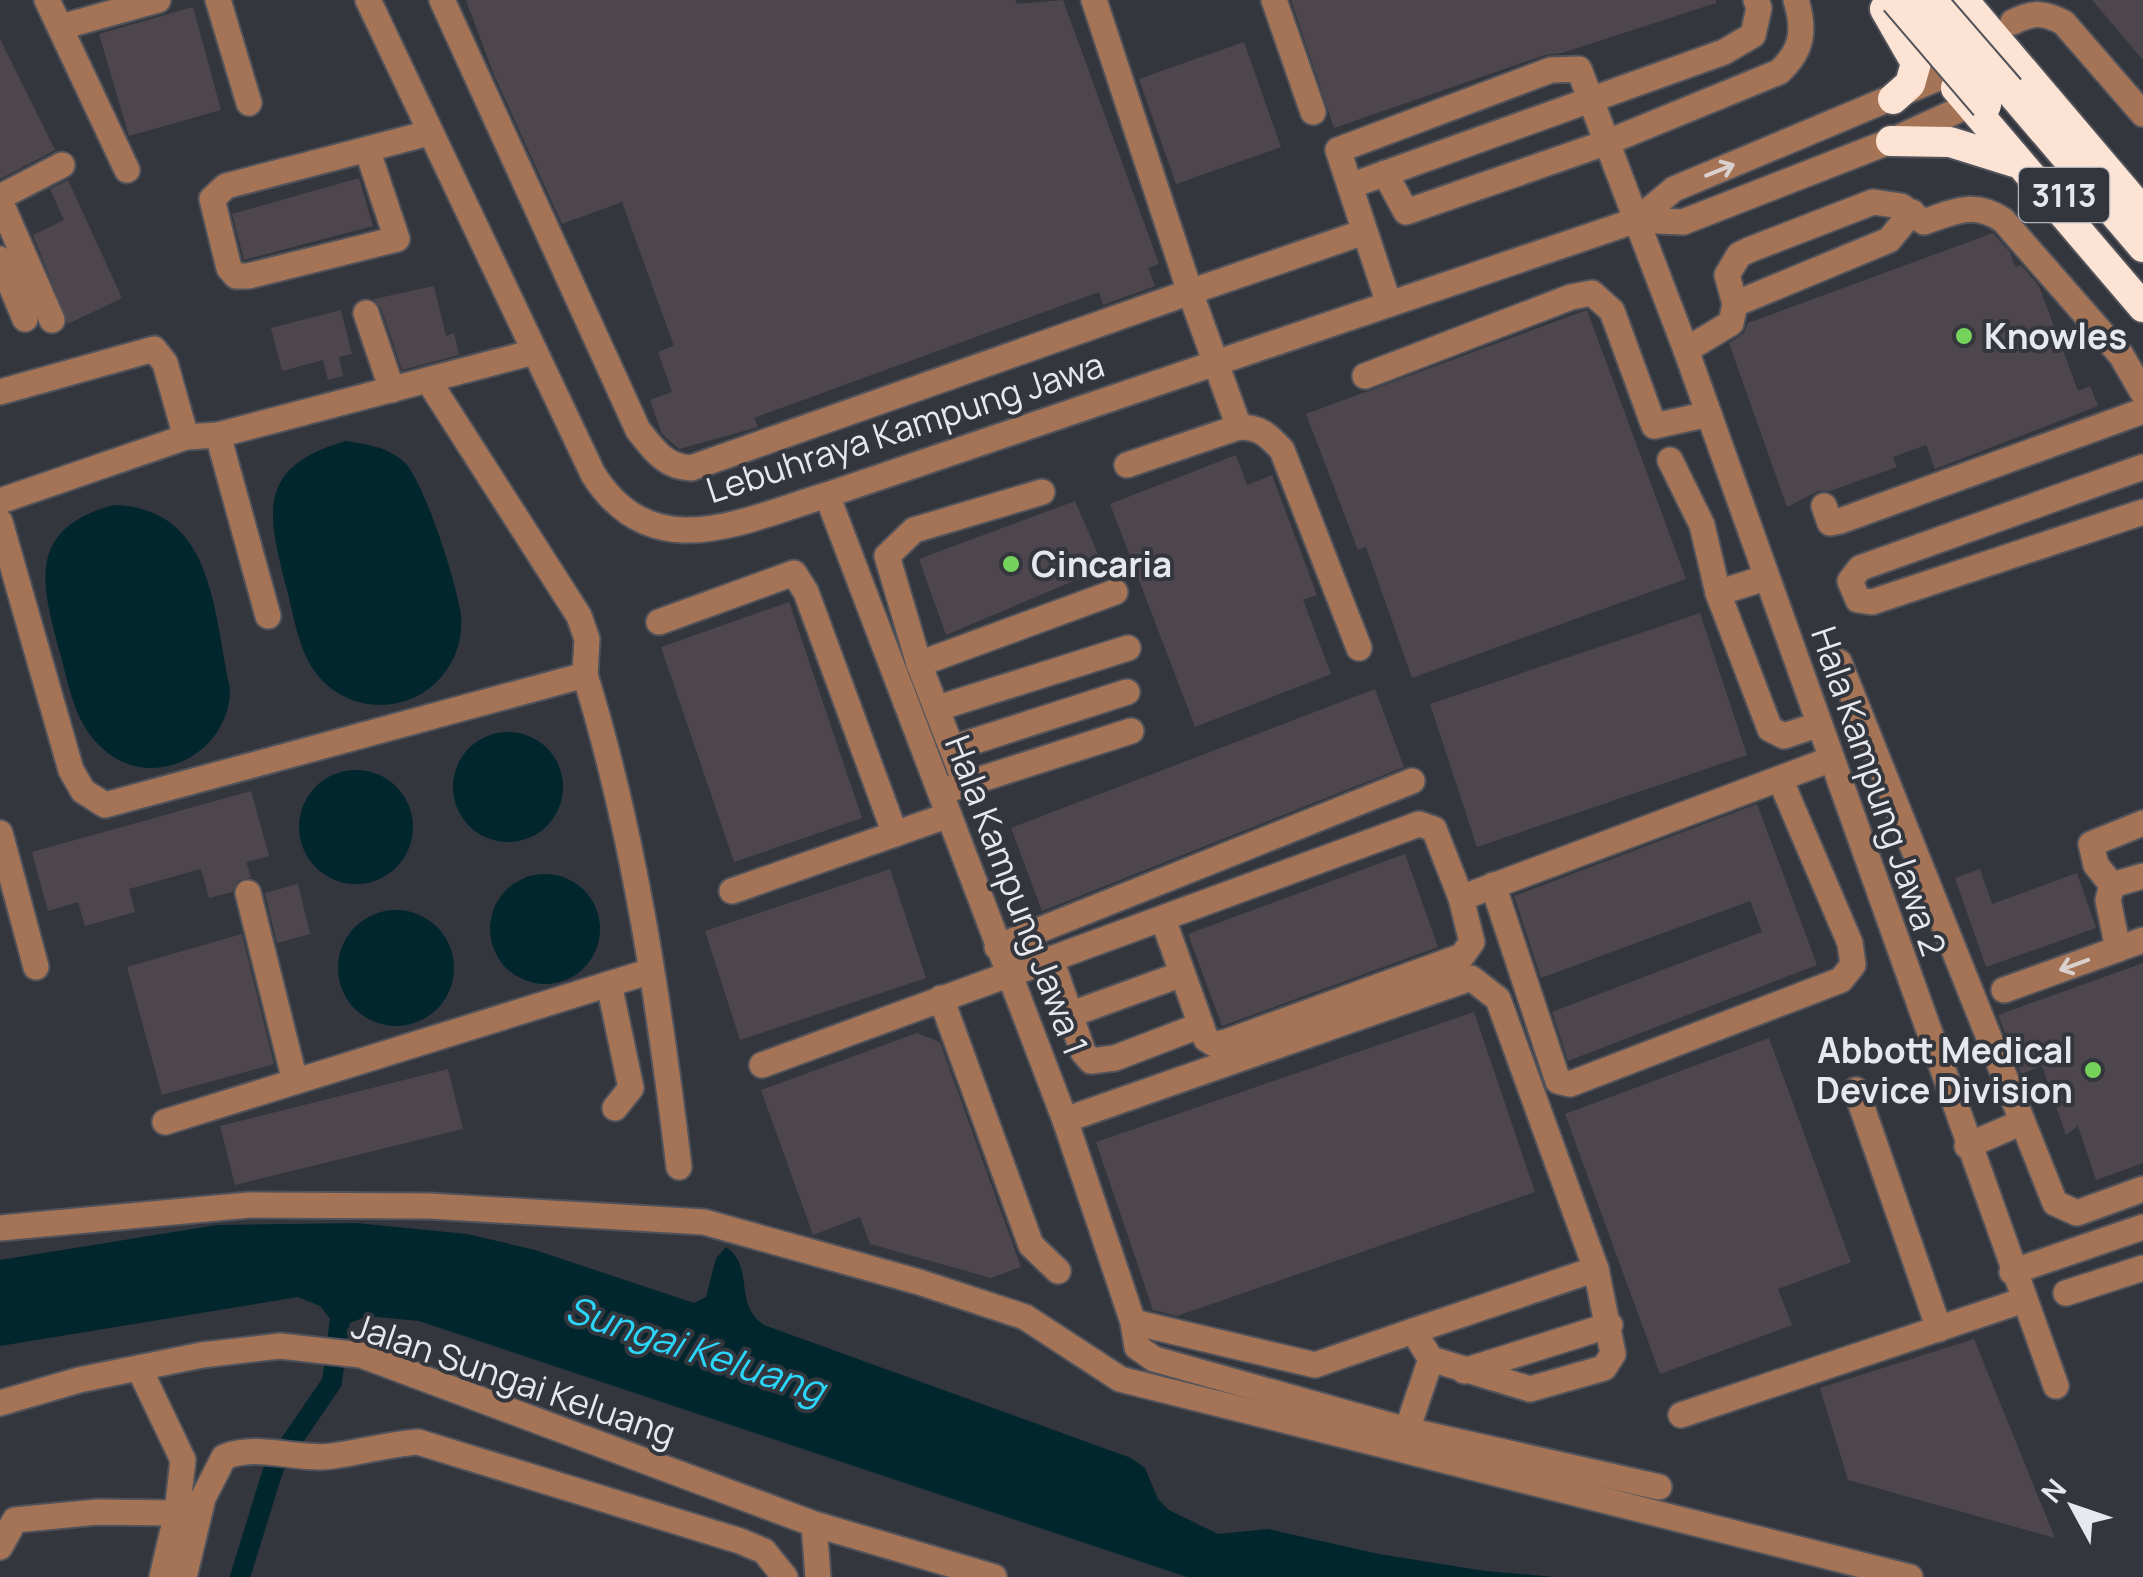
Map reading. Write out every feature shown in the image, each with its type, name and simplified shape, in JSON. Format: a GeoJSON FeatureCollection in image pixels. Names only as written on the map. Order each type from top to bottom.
{"type":"FeatureCollection","features":[{"type":"Feature","properties":{"kind":"highway","name":"3113"},"geometry":{"type":"LineString","coordinates":[[1931,0],[2143,247]]}},
{"type":"Feature","properties":{"kind":"highway","name":"3113"},"geometry":{"type":"LineString","coordinates":[[1964,0],[2008,35],[2026,75],[2143,212]]}},
{"type":"Feature","properties":{"kind":"highway","name":"3113"},"geometry":{"type":"LineString","coordinates":[[1886,3],[2143,307]]}},
{"type":"Feature","properties":{"kind":"highway","name":"3113"},"geometry":{"type":"LineString","coordinates":[[1886,3],[2143,285]]}},
{"type":"Feature","properties":{"kind":"highway"},"geometry":{"type":"LineString","coordinates":[[1886,3],[1916,63],[1910,84],[1893,99]]}},
{"type":"Feature","properties":{"kind":"highway"},"geometry":{"type":"LineString","coordinates":[[1891,141],[1950,142],[2022,166]]}},
{"type":"Feature","properties":{"kind":"street"},"geometry":{"type":"LineString","coordinates":[[47,0],[127,170]]}},
{"type":"Feature","properties":{"kind":"street"},"geometry":{"type":"LineString","coordinates":[[61,27],[158,0]]}},
{"type":"Feature","properties":{"kind":"street"},"geometry":{"type":"LineString","coordinates":[[218,0],[249,103]]}},
{"type":"Feature","properties":{"kind":"street","name":"Lebuhraya Kampung Jawa"},"geometry":{"type":"LineString","coordinates":[[368,0],[592,474],[607,496],[639,523],[665,530],[724,526],[827,495],[1637,220],[1683,222],[1971,107],[2026,75]]}},
{"type":"Feature","properties":{"kind":"street"},"geometry":{"type":"LineString","coordinates":[[442,0],[638,430],[659,456],[677,468],[717,461],[1364,232]]}},
{"type":"Feature","properties":{"kind":"street"},"geometry":{"type":"LineString","coordinates":[[1094,0],[1214,364],[1240,427]]}},
{"type":"Feature","properties":{"kind":"street"},"geometry":{"type":"LineString","coordinates":[[1274,0],[1314,112]]}},
{"type":"Feature","properties":{"kind":"street"},"geometry":{"type":"LineString","coordinates":[[1350,186],[1724,52],[1753,36],[1759,8],[1756,0]]}},
{"type":"Feature","properties":{"kind":"street"},"geometry":{"type":"LineString","coordinates":[[1385,173],[1406,212],[1608,142],[1779,72],[1794,58],[1804,27],[1796,0]]}},
{"type":"Feature","properties":{"kind":"street"},"geometry":{"type":"LineString","coordinates":[[2008,35],[2030,13],[2048,14],[2064,23],[2143,114]]}},
{"type":"Feature","properties":{"kind":"street","name":"Lebuhraya Kampung Jawa"},"geometry":{"type":"LineString","coordinates":[[1637,220],[1674,189],[1946,77],[2008,35]]}},
{"type":"Feature","properties":{"kind":"street"},"geometry":{"type":"LineString","coordinates":[[1389,304],[1338,154],[1342,147],[1551,70],[1579,69],[1591,98]]}},
{"type":"Feature","properties":{"kind":"street","name":"Hala Kampung Jawa 2"},"geometry":{"type":"LineString","coordinates":[[1591,98],[1686,350],[1967,1146],[2056,1386]]}},
{"type":"Feature","properties":{"kind":"street"},"geometry":{"type":"LineString","coordinates":[[366,149],[397,239],[248,276],[236,276],[228,268],[212,200],[218,190],[366,149],[429,133]]}},
{"type":"Feature","properties":{"kind":"street"},"geometry":{"type":"LineString","coordinates":[[52,320],[0,199],[62,165]]}},
{"type":"Feature","properties":{"kind":"street"},"geometry":{"type":"LineString","coordinates":[[1740,309],[1727,274],[1739,255],[1749,250],[1873,202],[1889,202],[1924,222],[1967,207],[1986,209],[2003,220],[2120,355],[2143,393]]}},
{"type":"Feature","properties":{"kind":"street"},"geometry":{"type":"LineString","coordinates":[[1686,350],[1732,324],[1740,309],[1890,240],[1912,212]]}},
{"type":"Feature","properties":{"kind":"street"},"geometry":{"type":"LineString","coordinates":[[0,259],[25,319]]}},
{"type":"Feature","properties":{"kind":"street"},"geometry":{"type":"LineString","coordinates":[[1366,376],[1571,296],[1592,293],[1612,311],[1654,426],[1709,414]]}},
{"type":"Feature","properties":{"kind":"street"},"geometry":{"type":"LineString","coordinates":[[366,313],[392,390]]}},
{"type":"Feature","properties":{"kind":"street"},"geometry":{"type":"LineString","coordinates":[[0,392],[154,350],[165,363],[186,437]]}},
{"type":"Feature","properties":{"kind":"street"},"geometry":{"type":"LineString","coordinates":[[0,501],[186,437],[218,435],[534,352]]}},
{"type":"Feature","properties":{"kind":"street"},"geometry":{"type":"LineString","coordinates":[[428,380],[579,616],[587,639],[585,675],[600,716],[652,971],[679,1167]]}},
{"type":"Feature","properties":{"kind":"street"},"geometry":{"type":"LineString","coordinates":[[1824,506],[1830,523],[1840,521],[2143,411]]}},
{"type":"Feature","properties":{"kind":"street"},"geometry":{"type":"LineString","coordinates":[[1127,465],[1240,427],[1257,427],[1282,450],[1358,648]]}},
{"type":"Feature","properties":{"kind":"street"},"geometry":{"type":"LineString","coordinates":[[218,435],[268,616]]}},
{"type":"Feature","properties":{"kind":"street"},"geometry":{"type":"LineString","coordinates":[[1670,460],[1702,525],[1718,593],[1770,729],[1784,736],[1817,725]]}},
{"type":"Feature","properties":{"kind":"street"},"geometry":{"type":"LineString","coordinates":[[2143,467],[1860,568],[1850,582],[1858,600],[1872,602],[2143,512]]}},
{"type":"Feature","properties":{"kind":"street"},"geometry":{"type":"LineString","coordinates":[[966,785],[919,664],[887,556],[914,530],[1042,492]]}},
{"type":"Feature","properties":{"kind":"street","name":"Hala Kampung Jawa 1"},"geometry":{"type":"LineString","coordinates":[[827,495],[1065,1120],[1133,1322],[1137,1348],[1154,1359],[1407,1430],[1660,1487]]}},
{"type":"Feature","properties":{"kind":"street"},"geometry":{"type":"LineString","coordinates":[[0,522],[71,770],[82,792],[104,805],[585,675]]}},
{"type":"Feature","properties":{"kind":"street"},"geometry":{"type":"LineString","coordinates":[[659,622],[794,573],[806,592],[896,834]]}},
{"type":"Feature","properties":{"kind":"street"},"geometry":{"type":"LineString","coordinates":[[1718,593],[1765,578]]}},
{"type":"Feature","properties":{"kind":"street"},"geometry":{"type":"LineString","coordinates":[[919,664],[1114,592]]}},
{"type":"Feature","properties":{"kind":"street"},"geometry":{"type":"LineString","coordinates":[[938,708],[1128,648]]}},
{"type":"Feature","properties":{"kind":"street"},"geometry":{"type":"LineString","coordinates":[[1840,662],[1991,995],[2020,1122],[2055,1203],[2077,1212],[2143,1189]]}},
{"type":"Feature","properties":{"kind":"street"},"geometry":{"type":"LineString","coordinates":[[953,748],[1127,692]]}},
{"type":"Feature","properties":{"kind":"street"},"geometry":{"type":"LineString","coordinates":[[732,891],[896,834],[966,785],[1131,730]]}},
{"type":"Feature","properties":{"kind":"street"},"geometry":{"type":"LineString","coordinates":[[1460,898],[1830,760]]}},
{"type":"Feature","properties":{"kind":"street"},"geometry":{"type":"LineString","coordinates":[[1493,886],[1558,1080],[1570,1084],[1841,980],[1852,965],[1850,943],[1780,779]]}},
{"type":"Feature","properties":{"kind":"street"},"geometry":{"type":"LineString","coordinates":[[997,947],[1412,782]]}},
{"type":"Feature","properties":{"kind":"street"},"geometry":{"type":"LineString","coordinates":[[762,1065],[1425,823],[1434,829],[1472,942],[1462,956],[1214,1044],[1206,1039],[1163,919]]}},
{"type":"Feature","properties":{"kind":"street"},"geometry":{"type":"LineString","coordinates":[[2112,884],[2096,865],[2091,844],[2143,823]]}},
{"type":"Feature","properties":{"kind":"street"},"geometry":{"type":"LineString","coordinates":[[0,833],[36,967]]}},
{"type":"Feature","properties":{"kind":"street"},"geometry":{"type":"LineString","coordinates":[[2112,884],[2143,876]]}},
{"type":"Feature","properties":{"kind":"street"},"geometry":{"type":"LineString","coordinates":[[1991,995],[2131,944],[2108,900],[2112,884]]}},
{"type":"Feature","properties":{"kind":"street"},"geometry":{"type":"LineString","coordinates":[[248,893],[295,1081]]}},
{"type":"Feature","properties":{"kind":"street"},"geometry":{"type":"LineString","coordinates":[[1051,958],[1068,1016],[1083,1052],[1091,1061],[1115,1058],[1201,1024]]}},
{"type":"Feature","properties":{"kind":"street"},"geometry":{"type":"LineString","coordinates":[[165,1122],[652,971]]}},
{"type":"Feature","properties":{"kind":"street"},"geometry":{"type":"LineString","coordinates":[[1068,1016],[1182,974]]}},
{"type":"Feature","properties":{"kind":"street"},"geometry":{"type":"LineString","coordinates":[[1065,1120],[1471,978],[1498,999],[1596,1269],[1613,1354],[1604,1368],[1530,1388],[1430,1359],[1413,1331]]}},
{"type":"Feature","properties":{"kind":"street"},"geometry":{"type":"LineString","coordinates":[[610,984],[631,1088],[615,1108]]}},
{"type":"Feature","properties":{"kind":"street"},"geometry":{"type":"LineString","coordinates":[[941,998],[1031,1244],[1058,1271]]}},
{"type":"Feature","properties":{"kind":"street"},"geometry":{"type":"LineString","coordinates":[[1856,1090],[1939,1329]]}},
{"type":"Feature","properties":{"kind":"street"},"geometry":{"type":"LineString","coordinates":[[1967,1146],[2020,1122]]}},
{"type":"Feature","properties":{"kind":"street"},"geometry":{"type":"LineString","coordinates":[[0,1228],[249,1205],[430,1206],[704,1222],[920,1282],[1024,1317],[1120,1379],[1910,1577]]}},
{"type":"Feature","properties":{"kind":"street"},"geometry":{"type":"LineString","coordinates":[[2012,1272],[2143,1227]]}},
{"type":"Feature","properties":{"kind":"street"},"geometry":{"type":"LineString","coordinates":[[2066,1294],[2143,1268]]}},
{"type":"Feature","properties":{"kind":"street"},"geometry":{"type":"LineString","coordinates":[[1133,1322],[1314,1366],[1596,1269]]}},
{"type":"Feature","properties":{"kind":"street"},"geometry":{"type":"LineString","coordinates":[[1681,1416],[2024,1300]]}},
{"type":"Feature","properties":{"kind":"street"},"geometry":{"type":"LineString","coordinates":[[1464,1371],[1610,1324]]}},
{"type":"Feature","properties":{"kind":"street","name":"Jalan Sungai Keluang"},"geometry":{"type":"LineString","coordinates":[[0,1403],[139,1368],[280,1346],[361,1355],[814,1524],[994,1577]]}},
{"type":"Feature","properties":{"kind":"street"},"geometry":{"type":"LineString","coordinates":[[1407,1430],[1430,1359]]}},
{"type":"Feature","properties":{"kind":"street"},"geometry":{"type":"LineString","coordinates":[[139,1368],[182,1460],[177,1513],[162,1577]]}},
{"type":"Feature","properties":{"kind":"street"},"geometry":{"type":"LineString","coordinates":[[184,1577],[212,1473],[224,1457],[254,1452],[332,1457],[381,1444],[418,1442],[740,1541],[764,1552],[785,1577]]}},
{"type":"Feature","properties":{"kind":"street"},"geometry":{"type":"LineString","coordinates":[[0,1547],[14,1520],[97,1512],[177,1513]]}},
{"type":"Feature","properties":{"kind":"street"},"geometry":{"type":"LineString","coordinates":[[814,1524],[818,1577]]}},
{"type":"Feature","properties":{"kind":"water"},"geometry":{"type":"Polygon","coordinates":[[[346,441],[390,452],[411,472],[438,534],[461,615],[457,648],[442,677],[427,690],[392,704],[354,700],[336,692],[313,669],[299,638],[276,541],[275,498],[282,481],[295,465],[346,441]]]}},
{"type":"Feature","properties":{"kind":"water"},"geometry":{"type":"Polygon","coordinates":[[[113,505],[146,510],[172,524],[190,543],[203,568],[219,627],[230,688],[227,711],[217,732],[202,749],[163,767],[120,761],[92,737],[74,705],[49,607],[46,564],[52,545],[65,529],[84,516],[113,505]]]}},
{"type":"Feature","properties":{"kind":"water"},"geometry":{"type":"Polygon","coordinates":[[[508,732],[529,736],[547,748],[559,766],[563,787],[559,808],[547,826],[529,838],[508,842],[487,838],[469,826],[457,808],[453,787],[457,766],[469,748],[487,736],[508,732]]]}},
{"type":"Feature","properties":{"kind":"water"},"geometry":{"type":"Polygon","coordinates":[[[356,770],[378,775],[396,787],[408,805],[413,827],[408,849],[396,867],[378,879],[356,884],[334,879],[316,867],[304,849],[299,827],[304,805],[316,787],[334,775],[356,770]]]}},
{"type":"Feature","properties":{"kind":"water"},"geometry":{"type":"Polygon","coordinates":[[[545,874],[566,879],[584,890],[595,908],[600,929],[595,950],[584,968],[566,979],[545,984],[524,979],[506,968],[495,950],[490,929],[495,908],[506,890],[524,879],[545,874]]]}},
{"type":"Feature","properties":{"kind":"water"},"geometry":{"type":"Polygon","coordinates":[[[396,910],[418,915],[437,927],[449,946],[454,968],[449,990],[437,1009],[418,1021],[396,1026],[374,1021],[355,1009],[343,990],[338,968],[343,946],[355,927],[374,915],[396,910]]]}},
{"type":"Feature","properties":{"kind":"water","name":"Sungai Keluang"},"geometry":{"type":"Polygon","coordinates":[[[356,1223],[467,1234],[535,1250],[694,1303],[706,1297],[716,1258],[726,1247],[740,1264],[749,1307],[764,1325],[1131,1458],[1145,1468],[1158,1499],[1169,1510],[1218,1534],[1268,1529],[1379,1554],[1485,1571],[1555,1577],[1187,1577],[419,1321],[368,1316],[337,1328],[320,1306],[298,1297],[0,1346],[0,1260],[217,1225],[356,1223]]]}},
{"type":"Feature","properties":{"kind":"building"},"geometry":{"type":"Polygon","coordinates":[[[466,0],[1015,0],[1017,4],[1063,0],[1159,264],[1148,268],[1155,286],[1103,305],[1099,292],[754,418],[758,427],[679,449],[662,434],[650,400],[672,392],[658,352],[674,346],[622,202],[562,224],[494,75],[466,0]]]}},
{"type":"Feature","properties":{"kind":"building"},"geometry":{"type":"Polygon","coordinates":[[[1291,0],[1716,3],[1562,53],[1545,55],[1334,128],[1291,0]]]}},
{"type":"Feature","properties":{"kind":"building"},"geometry":{"type":"Polygon","coordinates":[[[2092,0],[2143,0],[2143,60],[2092,0]]]}},
{"type":"Feature","properties":{"kind":"building"},"geometry":{"type":"Polygon","coordinates":[[[193,7],[221,110],[129,136],[99,34],[193,7]]]}},
{"type":"Feature","properties":{"kind":"building"},"geometry":{"type":"Polygon","coordinates":[[[0,39],[55,150],[0,179],[0,39]]]}},
{"type":"Feature","properties":{"kind":"building"},"geometry":{"type":"Polygon","coordinates":[[[1244,42],[1281,147],[1176,184],[1139,79],[1244,42]]]}},
{"type":"Feature","properties":{"kind":"building"},"geometry":{"type":"Polygon","coordinates":[[[359,178],[373,226],[244,260],[232,214],[359,178]]]}},
{"type":"Feature","properties":{"kind":"building"},"geometry":{"type":"Polygon","coordinates":[[[68,180],[122,298],[68,324],[33,235],[64,220],[50,189],[68,180]]]}},
{"type":"Feature","properties":{"kind":"building"},"geometry":{"type":"Polygon","coordinates":[[[1993,233],[2010,252],[2015,267],[2021,265],[2039,286],[2078,391],[2090,386],[2098,406],[1935,469],[1926,445],[1893,457],[1897,467],[1830,491],[1818,491],[1787,507],[1729,343],[1744,333],[1748,323],[1993,233]]]}},
{"type":"Feature","properties":{"kind":"building"},"geometry":{"type":"Polygon","coordinates":[[[434,286],[446,336],[454,333],[459,355],[402,370],[381,308],[374,299],[434,286]]]}},
{"type":"Feature","properties":{"kind":"building"},"geometry":{"type":"Polygon","coordinates":[[[341,310],[352,354],[339,357],[343,376],[328,380],[323,360],[282,371],[271,328],[341,310]]]}},
{"type":"Feature","properties":{"kind":"building"},"geometry":{"type":"Polygon","coordinates":[[[1587,310],[1686,579],[1412,678],[1366,547],[1358,550],[1306,414],[1587,310]]]}},
{"type":"Feature","properties":{"kind":"building"},"geometry":{"type":"Polygon","coordinates":[[[1236,455],[1247,485],[1272,475],[1317,595],[1303,600],[1331,674],[1195,727],[1110,504],[1236,455]]]}},
{"type":"Feature","properties":{"kind":"building","name":"Cincaria"},"geometry":{"type":"Polygon","coordinates":[[[1075,501],[1104,568],[946,635],[919,559],[1075,501]]]}},
{"type":"Feature","properties":{"kind":"building"},"geometry":{"type":"Polygon","coordinates":[[[789,602],[862,818],[734,862],[661,647],[789,602]]]}},
{"type":"Feature","properties":{"kind":"building"},"geometry":{"type":"Polygon","coordinates":[[[1700,613],[1747,755],[1477,847],[1430,704],[1700,613]]]}},
{"type":"Feature","properties":{"kind":"building"},"geometry":{"type":"Polygon","coordinates":[[[1375,689],[1404,767],[1042,911],[1011,828],[1375,689]]]}},
{"type":"Feature","properties":{"kind":"building"},"geometry":{"type":"Polygon","coordinates":[[[251,791],[269,856],[246,862],[251,877],[238,881],[232,892],[209,898],[201,869],[129,889],[135,912],[85,926],[78,902],[48,911],[32,852],[251,791]]]}},
{"type":"Feature","properties":{"kind":"building"},"geometry":{"type":"Polygon","coordinates":[[[1757,804],[1817,965],[1568,1061],[1552,1012],[1762,932],[1750,901],[1541,978],[1514,896],[1757,804]]]}},
{"type":"Feature","properties":{"kind":"building"},"geometry":{"type":"Polygon","coordinates":[[[1405,854],[1438,947],[1222,1026],[1188,934],[1405,854]]]}},
{"type":"Feature","properties":{"kind":"building"},"geometry":{"type":"Polygon","coordinates":[[[890,869],[926,978],[740,1040],[705,931],[890,869]]]}},
{"type":"Feature","properties":{"kind":"building"},"geometry":{"type":"Polygon","coordinates":[[[1980,869],[1992,904],[2077,873],[2096,928],[1986,967],[1955,878],[1980,869]]]}},
{"type":"Feature","properties":{"kind":"building"},"geometry":{"type":"Polygon","coordinates":[[[298,884],[310,934],[277,943],[265,893],[298,884]]]}},
{"type":"Feature","properties":{"kind":"building"},"geometry":{"type":"Polygon","coordinates":[[[242,934],[274,1064],[162,1095],[127,967],[242,934]]]}},
{"type":"Feature","properties":{"kind":"building","name":"Abbott Medical Device Division"},"geometry":{"type":"Polygon","coordinates":[[[2143,963],[2143,1163],[2096,1180],[2078,1126],[2066,1135],[2042,1066],[2021,1074],[1998,1015],[2143,963]]]}},
{"type":"Feature","properties":{"kind":"building"},"geometry":{"type":"Polygon","coordinates":[[[1474,1012],[1535,1192],[1177,1316],[1153,1310],[1096,1142],[1474,1012]]]}},
{"type":"Feature","properties":{"kind":"building"},"geometry":{"type":"Polygon","coordinates":[[[917,1033],[940,1042],[1021,1267],[991,1278],[870,1244],[860,1217],[813,1235],[761,1090],[917,1033]]]}},
{"type":"Feature","properties":{"kind":"building"},"geometry":{"type":"Polygon","coordinates":[[[1769,1038],[1851,1262],[1778,1289],[1792,1325],[1660,1374],[1565,1114],[1769,1038]]]}},
{"type":"Feature","properties":{"kind":"building"},"geometry":{"type":"Polygon","coordinates":[[[448,1069],[463,1129],[235,1185],[220,1126],[448,1069]]]}},
{"type":"Feature","properties":{"kind":"building"},"geometry":{"type":"Polygon","coordinates":[[[1974,1339],[2055,1538],[1848,1480],[1820,1388],[1974,1339]]]}},
{"type":"Feature","properties":{"kind":"waterway"},"geometry":{"type":"LineString","coordinates":[[240,1577],[274,1467],[332,1382],[342,1303]]}},
{"type":"Feature","properties":{"kind":"place","name":"Knowles"},"geometry":{"type":"Point","coordinates":[1964,336]}},
{"type":"Feature","properties":{"kind":"place","name":"Cincaria"},"geometry":{"type":"Point","coordinates":[1011,564]}},
{"type":"Feature","properties":{"kind":"place","name":"Abbott Medical Device Division"},"geometry":{"type":"Point","coordinates":[2093,1070]}}]}
